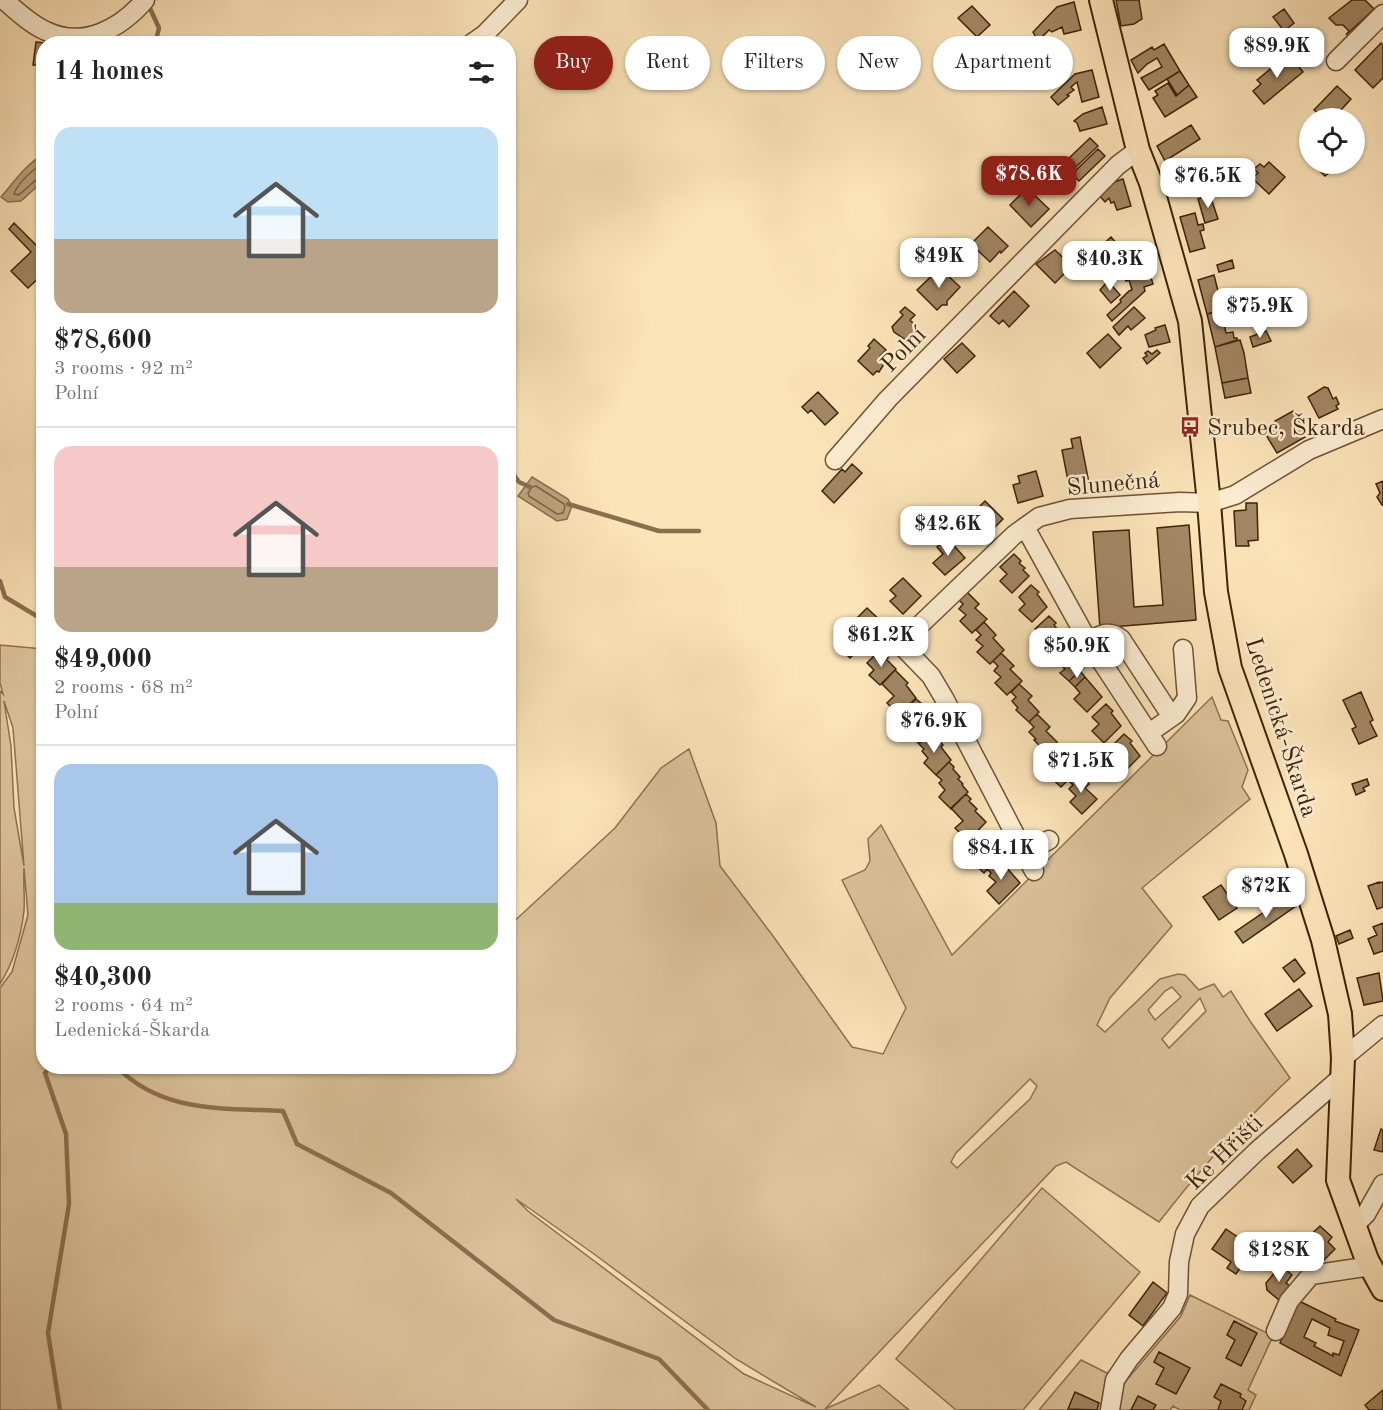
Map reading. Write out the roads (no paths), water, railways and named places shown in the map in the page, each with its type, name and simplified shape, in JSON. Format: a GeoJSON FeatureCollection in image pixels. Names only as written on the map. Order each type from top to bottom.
{"type":"FeatureCollection","features":[{"type":"Feature","properties":{"kind":"main road","name":"Ledenická-Škarda"},"geometry":{"type":"LineString","coordinates":[[1101,0],[1138,150],[1151,183],[1190,321],[1216,592],[1230,668],[1296,854],[1323,940],[1340,1014],[1344,1066],[1338,1180],[1354,1226],[1383,1289]]}},
{"type":"Feature","properties":{"kind":"street"},"geometry":{"type":"LineString","coordinates":[[4,0],[46,32],[64,36]]}},
{"type":"Feature","properties":{"kind":"street"},"geometry":{"type":"LineString","coordinates":[[483,36],[518,0]]}},
{"type":"Feature","properties":{"kind":"street"},"geometry":{"type":"LineString","coordinates":[[94,36],[113,27],[143,3]]}},
{"type":"Feature","properties":{"kind":"street"},"geometry":{"type":"LineString","coordinates":[[1336,61],[1383,14]]}},
{"type":"Feature","properties":{"kind":"street","name":"Polní"},"geometry":{"type":"LineString","coordinates":[[835,460],[905,382],[1118,165],[1138,150]]}},
{"type":"Feature","properties":{"kind":"street"},"geometry":{"type":"LineString","coordinates":[[1209,503],[1235,495],[1309,450],[1383,420]]}},
{"type":"Feature","properties":{"kind":"street","name":"Slunečná"},"geometry":{"type":"LineString","coordinates":[[900,644],[1014,535],[1039,517],[1070,509],[1180,502],[1209,503]]}},
{"type":"Feature","properties":{"kind":"street"},"geometry":{"type":"LineString","coordinates":[[1025,527],[1088,641],[1153,740],[1184,706],[1187,698],[1183,649]]}},
{"type":"Feature","properties":{"kind":"street"},"geometry":{"type":"LineString","coordinates":[[886,631],[931,676],[1034,871]]}},
{"type":"Feature","properties":{"kind":"street"},"geometry":{"type":"LineString","coordinates":[[1088,641],[1105,633],[1111,633],[1121,639],[1172,717]]}},
{"type":"Feature","properties":{"kind":"street"},"geometry":{"type":"LineString","coordinates":[[1024,853],[1049,840]]}},
{"type":"Feature","properties":{"kind":"street","name":"Ke Hřišti"},"geometry":{"type":"LineString","coordinates":[[1110,1410],[1115,1380],[1129,1359],[1172,1308],[1178,1294],[1179,1262],[1185,1234],[1200,1206],[1383,1025]]}},
{"type":"Feature","properties":{"kind":"street"},"geometry":{"type":"LineString","coordinates":[[1354,1226],[1366,1214],[1383,1184]]}},
{"type":"Feature","properties":{"kind":"street"},"geometry":{"type":"LineString","coordinates":[[1275,1331],[1289,1301],[1311,1275],[1371,1266]]}},
{"type":"Feature","properties":{"kind":"water"},"geometry":{"type":"Polygon","coordinates":[[[36,160],[36,187],[21,201],[8,202],[1,197],[36,160]]]}},
{"type":"Feature","properties":{"kind":"water"},"geometry":{"type":"Polygon","coordinates":[[[532,477],[568,499],[572,506],[567,519],[557,521],[518,496],[532,477]]]}},
{"type":"Feature","properties":{"kind":"waterway"},"geometry":{"type":"LineString","coordinates":[[148,4],[159,28],[157,36]]}},
{"type":"Feature","properties":{"kind":"waterway"},"geometry":{"type":"LineString","coordinates":[[516,478],[530,487]]}},
{"type":"Feature","properties":{"kind":"waterway"},"geometry":{"type":"LineString","coordinates":[[568,504],[659,531],[699,531]]}},
{"type":"Feature","properties":{"kind":"waterway"},"geometry":{"type":"LineString","coordinates":[[0,581],[5,597],[36,616]]}},
{"type":"Feature","properties":{"kind":"waterway"},"geometry":{"type":"LineString","coordinates":[[45,1074],[66,1134],[69,1204],[48,1333],[60,1410]]}},
{"type":"Feature","properties":{"kind":"waterway"},"geometry":{"type":"LineString","coordinates":[[126,1074],[152,1092],[194,1105],[283,1111],[297,1144],[391,1193],[554,1320],[659,1359],[708,1410]]}},
{"type":"Feature","properties":{"kind":"place","name":"Srubec, Škarda"},"geometry":{"type":"Point","coordinates":[1190,427]}}]}
